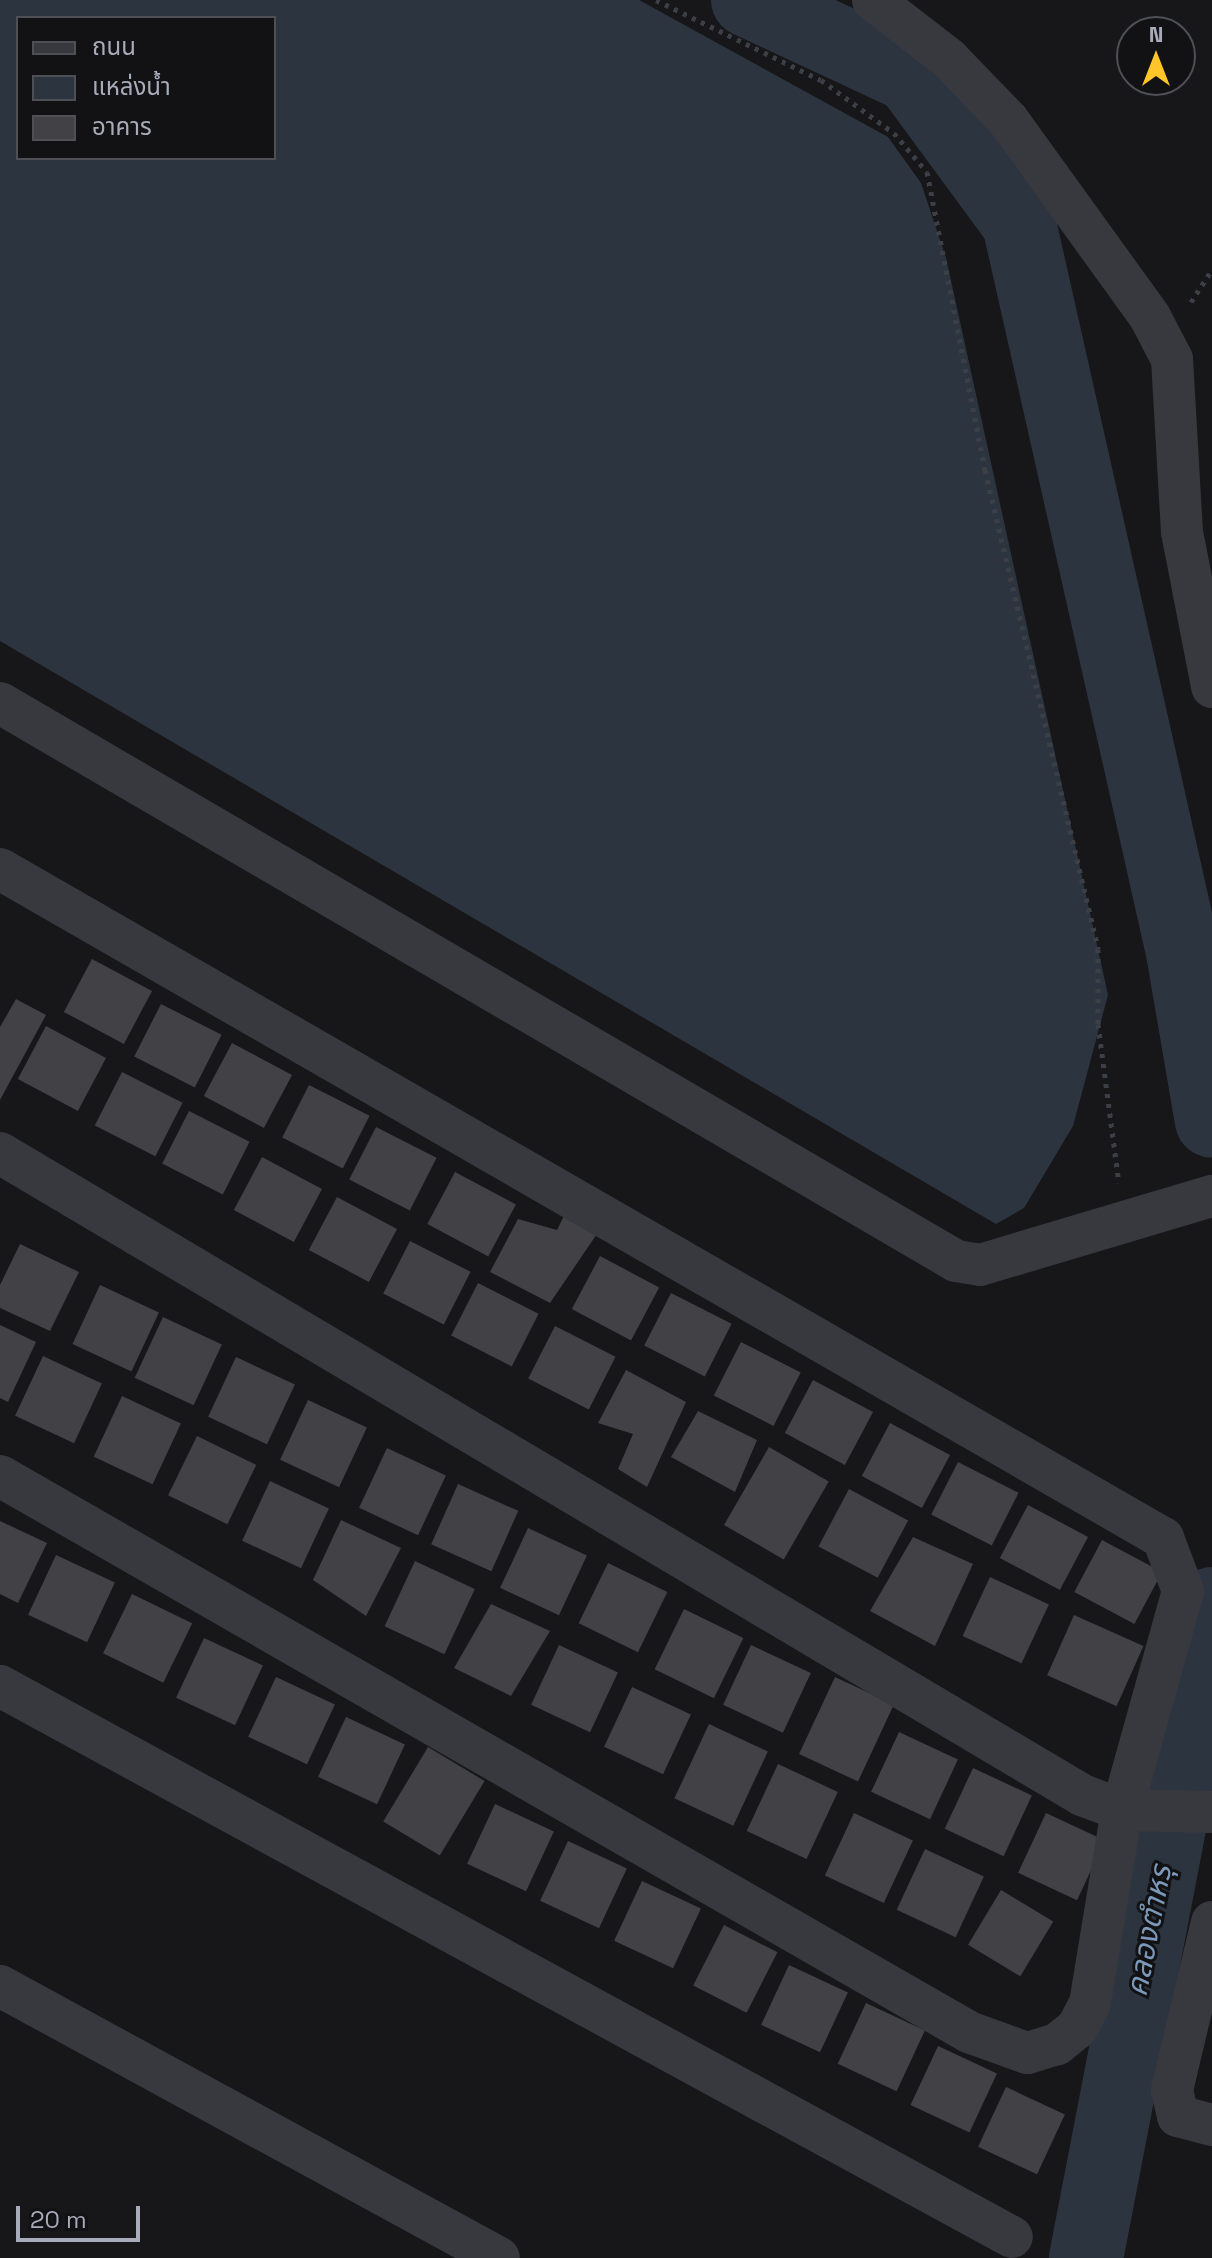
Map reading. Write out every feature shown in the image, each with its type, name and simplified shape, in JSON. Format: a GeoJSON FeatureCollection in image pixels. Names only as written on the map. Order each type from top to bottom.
{"type":"FeatureCollection","features":[{"type":"Feature","properties":{"kind":"street"},"geometry":{"type":"LineString","coordinates":[[873,0],[949,59],[1008,120],[1150,317],[1172,359],[1182,532],[1212,687]]}},
{"type":"Feature","properties":{"kind":"street"},"geometry":{"type":"LineString","coordinates":[[0,703],[956,1261],[980,1265],[1124,1219],[1206,1198]]}},
{"type":"Feature","properties":{"kind":"street"},"geometry":{"type":"LineString","coordinates":[[0,1476],[969,2032],[1027,2053],[1057,2044],[1077,2028],[1090,2003],[1139,1811],[1183,1591],[1163,1538],[2,877]]}},
{"type":"Feature","properties":{"kind":"street"},"geometry":{"type":"LineString","coordinates":[[0,1153],[1082,1795],[1139,1811],[1211,1812]]}},
{"type":"Feature","properties":{"kind":"street"},"geometry":{"type":"LineString","coordinates":[[0,1686],[1012,2237]]}},
{"type":"Feature","properties":{"kind":"street"},"geometry":{"type":"LineString","coordinates":[[1212,1922],[1172,2090],[1178,2116],[1212,2125]]}},
{"type":"Feature","properties":{"kind":"street"},"geometry":{"type":"LineString","coordinates":[[0,1986],[499,2258]]}},
{"type":"Feature","properties":{"kind":"path"},"geometry":{"type":"LineString","coordinates":[[656,0],[821,80],[894,133],[927,172],[985,470],[1098,949],[1098,1024],[1124,1219]]}},
{"type":"Feature","properties":{"kind":"water"},"geometry":{"type":"Polygon","coordinates":[[[0,0],[639,0],[888,137],[921,183],[946,258],[1108,995],[1073,1126],[1024,1208],[996,1224],[0,641],[0,0]]]}},
{"type":"Feature","properties":{"kind":"building"},"geometry":{"type":"Polygon","coordinates":[[[92,959],[152,991],[124,1044],[64,1012],[92,959]]]}},
{"type":"Feature","properties":{"kind":"building"},"geometry":{"type":"Polygon","coordinates":[[[16,999],[46,1015],[0,1100],[0,1027],[16,999]]]}},
{"type":"Feature","properties":{"kind":"building"},"geometry":{"type":"Polygon","coordinates":[[[161,1004],[222,1035],[195,1087],[134,1057],[161,1004]]]}},
{"type":"Feature","properties":{"kind":"building"},"geometry":{"type":"Polygon","coordinates":[[[46,1026],[106,1058],[78,1111],[18,1079],[46,1026]]]}},
{"type":"Feature","properties":{"kind":"building"},"geometry":{"type":"Polygon","coordinates":[[[232,1043],[292,1075],[264,1128],[204,1096],[232,1043]]]}},
{"type":"Feature","properties":{"kind":"building"},"geometry":{"type":"Polygon","coordinates":[[[122,1072],[183,1103],[155,1156],[95,1125],[122,1072]]]}},
{"type":"Feature","properties":{"kind":"building"},"geometry":{"type":"Polygon","coordinates":[[[309,1085],[370,1116],[343,1168],[282,1138],[309,1085]]]}},
{"type":"Feature","properties":{"kind":"building"},"geometry":{"type":"Polygon","coordinates":[[[189,1111],[250,1142],[223,1194],[162,1164],[189,1111]]]}},
{"type":"Feature","properties":{"kind":"building"},"geometry":{"type":"Polygon","coordinates":[[[376,1127],[437,1158],[410,1210],[349,1180],[376,1127]]]}},
{"type":"Feature","properties":{"kind":"building"},"geometry":{"type":"Polygon","coordinates":[[[262,1157],[322,1189],[294,1242],[234,1210],[262,1157]]]}},
{"type":"Feature","properties":{"kind":"building"},"geometry":{"type":"Polygon","coordinates":[[[455,1172],[516,1204],[488,1256],[427,1224],[455,1172]]]}},
{"type":"Feature","properties":{"kind":"building"},"geometry":{"type":"Polygon","coordinates":[[[337,1197],[397,1229],[369,1282],[309,1250],[337,1197]]]}},
{"type":"Feature","properties":{"kind":"building"},"geometry":{"type":"Polygon","coordinates":[[[571,1202],[601,1228],[550,1303],[490,1272],[518,1219],[557,1230],[571,1202]]]}},
{"type":"Feature","properties":{"kind":"building"},"geometry":{"type":"Polygon","coordinates":[[[410,1241],[471,1272],[444,1324],[383,1294],[410,1241]]]}},
{"type":"Feature","properties":{"kind":"building"},"geometry":{"type":"Polygon","coordinates":[[[20,1244],[79,1272],[50,1331],[0,1308],[0,1285],[20,1244]]]}},
{"type":"Feature","properties":{"kind":"building"},"geometry":{"type":"Polygon","coordinates":[[[600,1256],[659,1287],[631,1340],[572,1309],[600,1256]]]}},
{"type":"Feature","properties":{"kind":"building"},"geometry":{"type":"Polygon","coordinates":[[[478,1283],[539,1314],[512,1366],[451,1336],[478,1283]]]}},
{"type":"Feature","properties":{"kind":"building"},"geometry":{"type":"Polygon","coordinates":[[[100,1285],[159,1312],[131,1371],[73,1344],[100,1285]]]}},
{"type":"Feature","properties":{"kind":"building"},"geometry":{"type":"Polygon","coordinates":[[[671,1293],[732,1324],[705,1376],[644,1346],[671,1293]]]}},
{"type":"Feature","properties":{"kind":"building"},"geometry":{"type":"Polygon","coordinates":[[[163,1317],[222,1344],[194,1405],[135,1378],[163,1317]]]}},
{"type":"Feature","properties":{"kind":"building"},"geometry":{"type":"Polygon","coordinates":[[[0,1325],[36,1342],[8,1402],[0,1398],[0,1325]]]}},
{"type":"Feature","properties":{"kind":"building"},"geometry":{"type":"Polygon","coordinates":[[[555,1326],[616,1357],[589,1409],[528,1379],[555,1326]]]}},
{"type":"Feature","properties":{"kind":"building"},"geometry":{"type":"Polygon","coordinates":[[[741,1342],[801,1372],[773,1426],[714,1395],[741,1342]]]}},
{"type":"Feature","properties":{"kind":"building"},"geometry":{"type":"Polygon","coordinates":[[[43,1356],[102,1383],[74,1443],[15,1416],[43,1356]]]}},
{"type":"Feature","properties":{"kind":"building"},"geometry":{"type":"Polygon","coordinates":[[[236,1357],[295,1384],[267,1444],[208,1417],[236,1357]]]}},
{"type":"Feature","properties":{"kind":"building"},"geometry":{"type":"Polygon","coordinates":[[[626,1370],[686,1402],[647,1487],[618,1469],[633,1434],[598,1423],[626,1370]]]}},
{"type":"Feature","properties":{"kind":"building"},"geometry":{"type":"Polygon","coordinates":[[[813,1380],[873,1412],[845,1465],[785,1433],[813,1380]]]}},
{"type":"Feature","properties":{"kind":"building"},"geometry":{"type":"Polygon","coordinates":[[[122,1396],[181,1423],[153,1484],[94,1457],[122,1396]]]}},
{"type":"Feature","properties":{"kind":"building"},"geometry":{"type":"Polygon","coordinates":[[[308,1400],[367,1427],[339,1487],[280,1460],[308,1400]]]}},
{"type":"Feature","properties":{"kind":"building"},"geometry":{"type":"Polygon","coordinates":[[[698,1411],[757,1440],[735,1492],[671,1457],[698,1411]]]}},
{"type":"Feature","properties":{"kind":"building"},"geometry":{"type":"Polygon","coordinates":[[[890,1423],[950,1455],[922,1508],[862,1476],[890,1423]]]}},
{"type":"Feature","properties":{"kind":"building"},"geometry":{"type":"Polygon","coordinates":[[[197,1436],[256,1465],[227,1524],[168,1495],[197,1436]]]}},
{"type":"Feature","properties":{"kind":"building"},"geometry":{"type":"Polygon","coordinates":[[[769,1447],[829,1482],[784,1559],[724,1525],[769,1447]]]}},
{"type":"Feature","properties":{"kind":"building"},"geometry":{"type":"Polygon","coordinates":[[[387,1448],[446,1475],[418,1535],[359,1508],[387,1448]]]}},
{"type":"Feature","properties":{"kind":"building"},"geometry":{"type":"Polygon","coordinates":[[[958,1462],[1019,1493],[992,1545],[931,1515],[958,1462]]]}},
{"type":"Feature","properties":{"kind":"building"},"geometry":{"type":"Polygon","coordinates":[[[270,1481],[329,1508],[301,1568],[242,1541],[270,1481]]]}},
{"type":"Feature","properties":{"kind":"building"},"geometry":{"type":"Polygon","coordinates":[[[458,1484],[518,1511],[491,1571],[431,1544],[458,1484]]]}},
{"type":"Feature","properties":{"kind":"building"},"geometry":{"type":"Polygon","coordinates":[[[849,1489],[908,1520],[878,1578],[818,1546],[849,1489]]]}},
{"type":"Feature","properties":{"kind":"building"},"geometry":{"type":"Polygon","coordinates":[[[1028,1505],[1088,1537],[1060,1590],[1000,1558],[1028,1505]]]}},
{"type":"Feature","properties":{"kind":"building"},"geometry":{"type":"Polygon","coordinates":[[[341,1520],[401,1548],[366,1616],[313,1580],[341,1520]]]}},
{"type":"Feature","properties":{"kind":"building"},"geometry":{"type":"Polygon","coordinates":[[[0,1521],[47,1543],[18,1603],[0,1594],[0,1521]]]}},
{"type":"Feature","properties":{"kind":"building"},"geometry":{"type":"Polygon","coordinates":[[[528,1528],[587,1555],[559,1615],[500,1588],[528,1528]]]}},
{"type":"Feature","properties":{"kind":"building"},"geometry":{"type":"Polygon","coordinates":[[[913,1537],[973,1564],[935,1646],[870,1611],[913,1537]]]}},
{"type":"Feature","properties":{"kind":"building"},"geometry":{"type":"Polygon","coordinates":[[[1102,1540],[1162,1572],[1134,1624],[1074,1592],[1102,1540]]]}},
{"type":"Feature","properties":{"kind":"building"},"geometry":{"type":"Polygon","coordinates":[[[56,1555],[115,1582],[87,1642],[28,1615],[56,1555]]]}},
{"type":"Feature","properties":{"kind":"building"},"geometry":{"type":"Polygon","coordinates":[[[415,1561],[475,1589],[444,1654],[385,1626],[415,1561]]]}},
{"type":"Feature","properties":{"kind":"building"},"geometry":{"type":"Polygon","coordinates":[[[608,1563],[667,1592],[638,1652],[579,1623],[608,1563]]]}},
{"type":"Feature","properties":{"kind":"building"},"geometry":{"type":"Polygon","coordinates":[[[990,1577],[1049,1604],[1021,1663],[963,1636],[990,1577]]]}},
{"type":"Feature","properties":{"kind":"building"},"geometry":{"type":"Polygon","coordinates":[[[132,1594],[192,1623],[163,1683],[103,1653],[132,1594]]]}},
{"type":"Feature","properties":{"kind":"building"},"geometry":{"type":"Polygon","coordinates":[[[491,1604],[550,1631],[511,1696],[454,1668],[491,1604]]]}},
{"type":"Feature","properties":{"kind":"building"},"geometry":{"type":"Polygon","coordinates":[[[684,1609],[743,1638],[714,1698],[655,1669],[684,1609]]]}},
{"type":"Feature","properties":{"kind":"building"},"geometry":{"type":"Polygon","coordinates":[[[1074,1615],[1143,1646],[1117,1706],[1047,1675],[1074,1615]]]}},
{"type":"Feature","properties":{"kind":"building"},"geometry":{"type":"Polygon","coordinates":[[[204,1638],[263,1665],[235,1725],[176,1698],[204,1638]]]}},
{"type":"Feature","properties":{"kind":"building"},"geometry":{"type":"Polygon","coordinates":[[[559,1645],[618,1672],[590,1732],[531,1705],[559,1645]]]}},
{"type":"Feature","properties":{"kind":"building"},"geometry":{"type":"Polygon","coordinates":[[[751,1645],[811,1673],[783,1733],[723,1705],[751,1645]]]}},
{"type":"Feature","properties":{"kind":"building"},"geometry":{"type":"Polygon","coordinates":[[[276,1677],[335,1704],[307,1764],[248,1737],[276,1677]]]}},
{"type":"Feature","properties":{"kind":"building"},"geometry":{"type":"Polygon","coordinates":[[[835,1677],[894,1704],[858,1782],[799,1754],[835,1677]]]}},
{"type":"Feature","properties":{"kind":"building"},"geometry":{"type":"Polygon","coordinates":[[[632,1687],[691,1714],[663,1774],[604,1747],[632,1687]]]}},
{"type":"Feature","properties":{"kind":"building"},"geometry":{"type":"Polygon","coordinates":[[[346,1717],[405,1744],[377,1804],[318,1777],[346,1717]]]}},
{"type":"Feature","properties":{"kind":"building"},"geometry":{"type":"Polygon","coordinates":[[[709,1724],[768,1751],[733,1826],[674,1798],[709,1724]]]}},
{"type":"Feature","properties":{"kind":"building"},"geometry":{"type":"Polygon","coordinates":[[[899,1732],[958,1759],[930,1819],[871,1792],[899,1732]]]}},
{"type":"Feature","properties":{"kind":"building"},"geometry":{"type":"Polygon","coordinates":[[[428,1747],[485,1781],[440,1856],[383,1822],[428,1747]]]}},
{"type":"Feature","properties":{"kind":"building"},"geometry":{"type":"Polygon","coordinates":[[[778,1764],[838,1792],[807,1859],[747,1831],[778,1764]]]}},
{"type":"Feature","properties":{"kind":"building"},"geometry":{"type":"Polygon","coordinates":[[[973,1768],[1032,1795],[1004,1856],[945,1829],[973,1768]]]}},
{"type":"Feature","properties":{"kind":"building"},"geometry":{"type":"Polygon","coordinates":[[[495,1804],[554,1831],[526,1891],[467,1864],[495,1804]]]}},
{"type":"Feature","properties":{"kind":"building"},"geometry":{"type":"Polygon","coordinates":[[[854,1813],[913,1840],[884,1903],[825,1876],[854,1813]]]}},
{"type":"Feature","properties":{"kind":"building"},"geometry":{"type":"Polygon","coordinates":[[[1046,1813],[1105,1840],[1077,1900],[1018,1873],[1046,1813]]]}},
{"type":"Feature","properties":{"kind":"building"},"geometry":{"type":"Polygon","coordinates":[[[568,1841],[627,1868],[599,1928],[540,1901],[568,1841]]]}},
{"type":"Feature","properties":{"kind":"building"},"geometry":{"type":"Polygon","coordinates":[[[925,1849],[984,1876],[956,1937],[897,1910],[925,1849]]]}},
{"type":"Feature","properties":{"kind":"building"},"geometry":{"type":"Polygon","coordinates":[[[642,1881],[701,1908],[673,1968],[614,1941],[642,1881]]]}},
{"type":"Feature","properties":{"kind":"building"},"geometry":{"type":"Polygon","coordinates":[[[1001,1890],[1053,1921],[1020,1976],[968,1945],[1001,1890]]]}},
{"type":"Feature","properties":{"kind":"building"},"geometry":{"type":"Polygon","coordinates":[[[724,1925],[777,1952],[747,2013],[693,1986],[724,1925]]]}},
{"type":"Feature","properties":{"kind":"building"},"geometry":{"type":"Polygon","coordinates":[[[789,1965],[848,1992],[820,2052],[761,2025],[789,1965]]]}},
{"type":"Feature","properties":{"kind":"building"},"geometry":{"type":"Polygon","coordinates":[[[866,2003],[925,2030],[897,2091],[838,2064],[866,2003]]]}},
{"type":"Feature","properties":{"kind":"building"},"geometry":{"type":"Polygon","coordinates":[[[938,2046],[997,2073],[969,2132],[911,2105],[938,2046]]]}},
{"type":"Feature","properties":{"kind":"building"},"geometry":{"type":"Polygon","coordinates":[[[1006,2087],[1065,2114],[1037,2174],[978,2147],[1006,2087]]]}},
{"type":"Feature","properties":{"kind":"waterway"},"geometry":{"type":"LineString","coordinates":[[748,0],[911,76],[1019,223],[1183,952],[1212,1121]]}},
{"type":"Feature","properties":{"kind":"waterway","name":"คลองตำหรุ"},"geometry":{"type":"LineString","coordinates":[[1086,2258],[1212,1604]]}}]}
